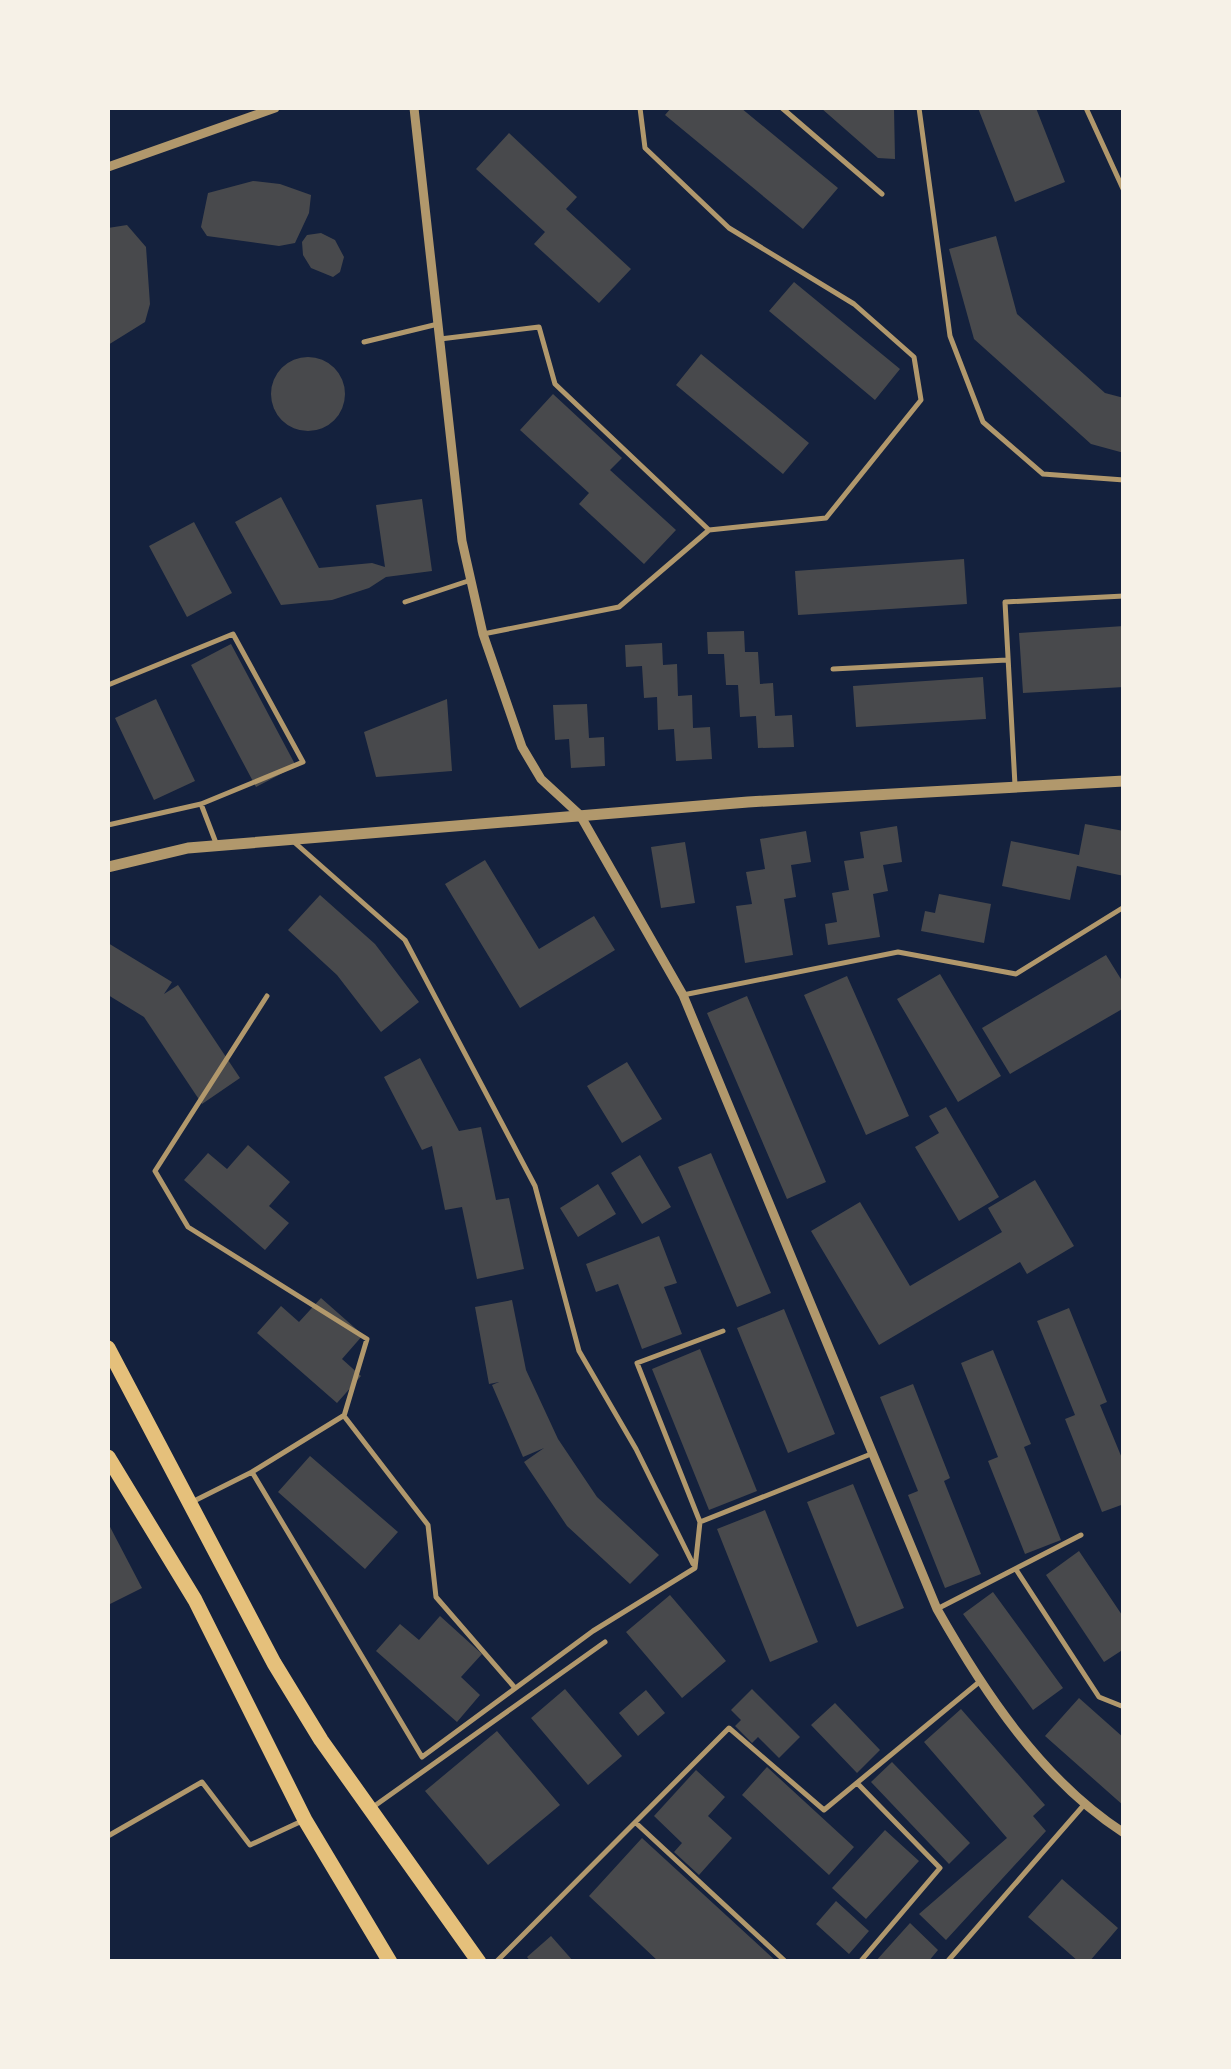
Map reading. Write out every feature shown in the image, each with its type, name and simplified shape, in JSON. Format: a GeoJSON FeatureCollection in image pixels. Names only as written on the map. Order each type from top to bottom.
{"type":"FeatureCollection","features":[{"type":"Feature","properties":{"kind":"main road"},"geometry":{"type":"LineString","coordinates":[[108,1348],[274,1662],[479,1962]]}},
{"type":"Feature","properties":{"kind":"main road"},"geometry":{"type":"LineString","coordinates":[[108,1457],[196,1600],[304,1820],[390,1962]]}},
{"type":"Feature","properties":{"kind":"street"},"geometry":{"type":"LineString","coordinates":[[108,167],[275,108]]}},
{"type":"Feature","properties":{"kind":"street"},"geometry":{"type":"LineString","coordinates":[[414,108],[471,580],[483,634],[522,748],[541,779],[580,815],[683,994],[937,1609],[978,1682],[1083,1806],[1124,1833]]}},
{"type":"Feature","properties":{"kind":"street"},"geometry":{"type":"LineString","coordinates":[[108,867],[188,848],[580,815],[1124,781]]}},
{"type":"Feature","properties":{"kind":"lane"},"geometry":{"type":"LineString","coordinates":[[483,634],[619,606],[709,530],[826,518],[920,400],[914,357],[854,304],[728,228],[645,148],[640,108]]}},
{"type":"Feature","properties":{"kind":"lane"},"geometry":{"type":"LineString","coordinates":[[782,108],[882,194]]}},
{"type":"Feature","properties":{"kind":"lane"},"geometry":{"type":"LineString","coordinates":[[920,108],[950,336],[983,422],[1043,474],[1124,480]]}},
{"type":"Feature","properties":{"kind":"lane"},"geometry":{"type":"LineString","coordinates":[[1086,108],[1124,192]]}},
{"type":"Feature","properties":{"kind":"lane"},"geometry":{"type":"LineString","coordinates":[[364,342],[438,324]]}},
{"type":"Feature","properties":{"kind":"lane"},"geometry":{"type":"LineString","coordinates":[[440,339],[538,327],[555,384],[709,530]]}},
{"type":"Feature","properties":{"kind":"lane"},"geometry":{"type":"LineString","coordinates":[[405,602],[471,580]]}},
{"type":"Feature","properties":{"kind":"lane"},"geometry":{"type":"LineString","coordinates":[[1016,786],[1005,602],[1124,596]]}},
{"type":"Feature","properties":{"kind":"lane"},"geometry":{"type":"LineString","coordinates":[[108,685],[233,634],[303,762],[202,804],[108,826]]}},
{"type":"Feature","properties":{"kind":"lane"},"geometry":{"type":"LineString","coordinates":[[833,670],[1006,660]]}},
{"type":"Feature","properties":{"kind":"lane"},"geometry":{"type":"LineString","coordinates":[[202,804],[217,846]]}},
{"type":"Feature","properties":{"kind":"lane"},"geometry":{"type":"LineString","coordinates":[[292,840],[404,940],[534,1186],[580,1351],[636,1449],[695,1568]]}},
{"type":"Feature","properties":{"kind":"lane"},"geometry":{"type":"LineString","coordinates":[[683,994],[898,952],[1016,974],[1124,907]]}},
{"type":"Feature","properties":{"kind":"lane"},"geometry":{"type":"LineString","coordinates":[[192,1502],[252,1472],[344,1416],[367,1339],[188,1227],[154,1171],[267,996]]}},
{"type":"Feature","properties":{"kind":"lane"},"geometry":{"type":"LineString","coordinates":[[695,1568],[700,1522],[637,1363],[722,1331]]}},
{"type":"Feature","properties":{"kind":"lane"},"geometry":{"type":"LineString","coordinates":[[344,1416],[428,1525],[436,1597],[515,1688]]}},
{"type":"Feature","properties":{"kind":"lane"},"geometry":{"type":"LineString","coordinates":[[700,1522],[871,1454]]}},
{"type":"Feature","properties":{"kind":"lane"},"geometry":{"type":"LineString","coordinates":[[252,1472],[422,1757],[594,1631],[695,1568]]}},
{"type":"Feature","properties":{"kind":"lane"},"geometry":{"type":"LineString","coordinates":[[937,1609],[1017,1571],[1081,1534]]}},
{"type":"Feature","properties":{"kind":"lane"},"geometry":{"type":"LineString","coordinates":[[1017,1571],[1099,1698],[1124,1707]]}},
{"type":"Feature","properties":{"kind":"lane"},"geometry":{"type":"LineString","coordinates":[[371,1809],[605,1642]]}},
{"type":"Feature","properties":{"kind":"lane"},"geometry":{"type":"LineString","coordinates":[[496,1962],[728,1728],[824,1810],[978,1682]]}},
{"type":"Feature","properties":{"kind":"lane"},"geometry":{"type":"LineString","coordinates":[[108,1836],[202,1782],[250,1845],[304,1820]]}},
{"type":"Feature","properties":{"kind":"lane"},"geometry":{"type":"LineString","coordinates":[[858,1784],[940,1868],[860,1962]]}},
{"type":"Feature","properties":{"kind":"lane"},"geometry":{"type":"LineString","coordinates":[[947,1962],[1083,1806]]}},
{"type":"Feature","properties":{"kind":"lane"},"geometry":{"type":"LineString","coordinates":[[636,1823],[786,1962]]}},
{"type":"Feature","properties":{"kind":"building"},"geometry":{"type":"Polygon","coordinates":[[[671,108],[741,108],[838,188],[803,229],[665,115],[671,108]]]}},
{"type":"Feature","properties":{"kind":"building"},"geometry":{"type":"Polygon","coordinates":[[[821,108],[894,108],[895,159],[878,158],[821,108]]]}},
{"type":"Feature","properties":{"kind":"building"},"geometry":{"type":"Polygon","coordinates":[[[978,108],[1036,108],[1065,182],[1015,202],[978,108]]]}},
{"type":"Feature","properties":{"kind":"building"},"geometry":{"type":"Polygon","coordinates":[[[509,133],[577,197],[566,209],[631,269],[599,303],[534,244],[545,232],[476,169],[509,133]]]}},
{"type":"Feature","properties":{"kind":"building"},"geometry":{"type":"Polygon","coordinates":[[[253,181],[280,184],[311,195],[309,213],[295,243],[279,246],[207,236],[201,227],[208,193],[253,181]]]}},
{"type":"Feature","properties":{"kind":"building"},"geometry":{"type":"Polygon","coordinates":[[[127,225],[146,247],[150,304],[145,322],[108,345],[108,228],[127,225]]]}},
{"type":"Feature","properties":{"kind":"building"},"geometry":{"type":"Polygon","coordinates":[[[321,233],[335,240],[344,257],[340,272],[333,277],[311,268],[303,255],[302,242],[307,235],[321,233]]]}},
{"type":"Feature","properties":{"kind":"building"},"geometry":{"type":"Polygon","coordinates":[[[996,236],[1017,314],[1105,393],[1124,398],[1124,453],[1091,444],[974,339],[949,249],[996,236]]]}},
{"type":"Feature","properties":{"kind":"building"},"geometry":{"type":"Polygon","coordinates":[[[794,282],[900,369],[875,400],[769,311],[794,282]]]}},
{"type":"Feature","properties":{"kind":"building"},"geometry":{"type":"Polygon","coordinates":[[[701,354],[809,443],[783,474],[676,385],[701,354]]]}},
{"type":"Feature","properties":{"kind":"building"},"geometry":{"type":"Polygon","coordinates":[[[308,357],[334,368],[345,394],[334,420],[308,431],[282,420],[271,394],[282,368],[308,357]]]}},
{"type":"Feature","properties":{"kind":"building"},"geometry":{"type":"Polygon","coordinates":[[[553,394],[622,458],[610,470],[676,530],[644,564],[579,504],[589,493],[520,430],[553,394]]]}},
{"type":"Feature","properties":{"kind":"building"},"geometry":{"type":"Polygon","coordinates":[[[281,497],[319,568],[372,563],[385,567],[376,505],[422,499],[432,571],[386,577],[369,588],[332,600],[281,605],[235,522],[281,497]]]}},
{"type":"Feature","properties":{"kind":"building"},"geometry":{"type":"Polygon","coordinates":[[[194,522],[232,593],[187,617],[149,546],[194,522]]]}},
{"type":"Feature","properties":{"kind":"building"},"geometry":{"type":"Polygon","coordinates":[[[964,559],[967,604],[798,615],[795,571],[964,559]]]}},
{"type":"Feature","properties":{"kind":"building"},"geometry":{"type":"Polygon","coordinates":[[[1124,626],[1124,687],[1023,693],[1019,633],[1124,626]]]}},
{"type":"Feature","properties":{"kind":"building"},"geometry":{"type":"Polygon","coordinates":[[[744,631],[745,652],[758,652],[760,684],[773,683],[775,716],[792,715],[794,747],[758,748],[756,716],[740,717],[738,685],[726,685],[724,654],[708,654],[707,632],[744,631]]]}},
{"type":"Feature","properties":{"kind":"building"},"geometry":{"type":"Polygon","coordinates":[[[662,643],[663,665],[677,664],[678,696],[692,695],[693,728],[710,727],[712,759],[676,761],[674,729],[658,730],[657,697],[644,698],[642,666],[626,667],[625,645],[662,643]]]}},
{"type":"Feature","properties":{"kind":"building"},"geometry":{"type":"Polygon","coordinates":[[[231,644],[296,766],[256,787],[191,665],[231,644]]]}},
{"type":"Feature","properties":{"kind":"building"},"geometry":{"type":"Polygon","coordinates":[[[983,677],[986,719],[856,727],[853,686],[983,677]]]}},
{"type":"Feature","properties":{"kind":"building"},"geometry":{"type":"Polygon","coordinates":[[[156,699],[195,781],[154,800],[115,718],[156,699]]]}},
{"type":"Feature","properties":{"kind":"building"},"geometry":{"type":"Polygon","coordinates":[[[447,699],[452,771],[376,777],[364,732],[447,699]]]}},
{"type":"Feature","properties":{"kind":"building"},"geometry":{"type":"Polygon","coordinates":[[[587,704],[589,738],[604,737],[605,766],[571,768],[569,739],[555,740],[553,705],[587,704]]]}},
{"type":"Feature","properties":{"kind":"building"},"geometry":{"type":"Polygon","coordinates":[[[1085,824],[1124,831],[1124,876],[1077,866],[1070,900],[1002,886],[1011,841],[1079,855],[1085,824]]]}},
{"type":"Feature","properties":{"kind":"building"},"geometry":{"type":"Polygon","coordinates":[[[897,826],[902,862],[883,865],[888,891],[873,894],[880,937],[828,945],[825,924],[837,922],[832,893],[849,890],[844,861],[864,858],[860,832],[897,826]]]}},
{"type":"Feature","properties":{"kind":"building"},"geometry":{"type":"Polygon","coordinates":[[[806,831],[811,862],[791,865],[796,897],[784,899],[793,955],[745,963],[736,906],[752,904],[746,872],[765,869],[760,839],[806,831]]]}},
{"type":"Feature","properties":{"kind":"building"},"geometry":{"type":"Polygon","coordinates":[[[685,842],[695,903],[661,908],[651,847],[685,842]]]}},
{"type":"Feature","properties":{"kind":"building"},"geometry":{"type":"Polygon","coordinates":[[[485,860],[539,949],[594,916],[615,950],[520,1008],[445,884],[485,860]]]}},
{"type":"Feature","properties":{"kind":"building"},"geometry":{"type":"Polygon","coordinates":[[[939,894],[991,904],[984,943],[921,931],[925,911],[935,913],[939,894]]]}},
{"type":"Feature","properties":{"kind":"building"},"geometry":{"type":"Polygon","coordinates":[[[320,895],[375,944],[419,1002],[381,1032],[337,975],[288,930],[320,895]]]}},
{"type":"Feature","properties":{"kind":"building"},"geometry":{"type":"Polygon","coordinates":[[[108,943],[172,982],[164,994],[178,985],[240,1078],[202,1104],[144,1017],[108,995],[108,943]]]}},
{"type":"Feature","properties":{"kind":"building"},"geometry":{"type":"Polygon","coordinates":[[[1106,955],[1124,984],[1124,1008],[1010,1074],[982,1028],[1106,955]]]}},
{"type":"Feature","properties":{"kind":"building"},"geometry":{"type":"Polygon","coordinates":[[[940,974],[1001,1076],[958,1102],[897,999],[940,974]]]}},
{"type":"Feature","properties":{"kind":"building"},"geometry":{"type":"Polygon","coordinates":[[[847,976],[909,1116],[866,1135],[804,995],[847,976]]]}},
{"type":"Feature","properties":{"kind":"building"},"geometry":{"type":"Polygon","coordinates":[[[747,996],[826,1182],[787,1199],[707,1013],[747,996]]]}},
{"type":"Feature","properties":{"kind":"building"},"geometry":{"type":"Polygon","coordinates":[[[420,1058],[459,1131],[481,1127],[496,1200],[509,1198],[524,1269],[477,1279],[462,1207],[445,1210],[432,1146],[422,1150],[384,1077],[420,1058]]]}},
{"type":"Feature","properties":{"kind":"building"},"geometry":{"type":"Polygon","coordinates":[[[627,1062],[662,1119],[622,1143],[587,1086],[627,1062]]]}},
{"type":"Feature","properties":{"kind":"building"},"geometry":{"type":"Polygon","coordinates":[[[946,1107],[999,1197],[959,1221],[915,1147],[939,1133],[929,1116],[946,1107]]]}},
{"type":"Feature","properties":{"kind":"building"},"geometry":{"type":"Polygon","coordinates":[[[248,1145],[290,1182],[269,1206],[289,1223],[265,1250],[184,1180],[208,1153],[227,1169],[248,1145]]]}},
{"type":"Feature","properties":{"kind":"building"},"geometry":{"type":"Polygon","coordinates":[[[711,1153],[771,1293],[737,1307],[678,1167],[711,1153]]]}},
{"type":"Feature","properties":{"kind":"building"},"geometry":{"type":"Polygon","coordinates":[[[640,1155],[671,1207],[642,1224],[611,1173],[640,1155]]]}},
{"type":"Feature","properties":{"kind":"building"},"geometry":{"type":"Polygon","coordinates":[[[1035,1180],[1074,1246],[1027,1274],[1020,1262],[879,1345],[811,1231],[860,1202],[910,1286],[1002,1232],[988,1208],[1035,1180]]]}},
{"type":"Feature","properties":{"kind":"building"},"geometry":{"type":"Polygon","coordinates":[[[598,1184],[616,1214],[578,1237],[560,1208],[598,1184]]]}},
{"type":"Feature","properties":{"kind":"building"},"geometry":{"type":"Polygon","coordinates":[[[659,1236],[677,1283],[664,1287],[682,1334],[642,1349],[618,1284],[596,1292],[586,1264],[659,1236]]]}},
{"type":"Feature","properties":{"kind":"building"},"geometry":{"type":"Polygon","coordinates":[[[321,1298],[363,1335],[342,1359],[361,1376],[337,1403],[257,1333],[281,1306],[299,1322],[321,1298]]]}},
{"type":"Feature","properties":{"kind":"building"},"geometry":{"type":"Polygon","coordinates":[[[512,1300],[526,1370],[558,1439],[597,1497],[659,1555],[630,1584],[567,1526],[524,1462],[544,1448],[523,1457],[492,1385],[499,1382],[489,1384],[475,1307],[512,1300]]]}},
{"type":"Feature","properties":{"kind":"building"},"geometry":{"type":"Polygon","coordinates":[[[1069,1308],[1107,1402],[1100,1405],[1124,1463],[1124,1504],[1102,1512],[1065,1419],[1075,1415],[1037,1321],[1069,1308]]]}},
{"type":"Feature","properties":{"kind":"building"},"geometry":{"type":"Polygon","coordinates":[[[784,1309],[835,1434],[788,1453],[737,1328],[784,1309]]]}},
{"type":"Feature","properties":{"kind":"building"},"geometry":{"type":"Polygon","coordinates":[[[700,1349],[757,1491],[709,1510],[652,1369],[700,1349]]]}},
{"type":"Feature","properties":{"kind":"building"},"geometry":{"type":"Polygon","coordinates":[[[993,1350],[1031,1444],[1024,1447],[1061,1540],[1025,1554],[988,1461],[998,1457],[961,1363],[993,1350]]]}},
{"type":"Feature","properties":{"kind":"building"},"geometry":{"type":"Polygon","coordinates":[[[913,1384],[950,1478],[944,1481],[981,1574],[945,1588],[908,1495],[918,1491],[880,1397],[913,1384]]]}},
{"type":"Feature","properties":{"kind":"building"},"geometry":{"type":"Polygon","coordinates":[[[310,1456],[398,1532],[365,1569],[278,1492],[310,1456]]]}},
{"type":"Feature","properties":{"kind":"building"},"geometry":{"type":"Polygon","coordinates":[[[853,1484],[904,1608],[857,1627],[807,1502],[853,1484]]]}},
{"type":"Feature","properties":{"kind":"building"},"geometry":{"type":"Polygon","coordinates":[[[765,1510],[818,1642],[770,1662],[717,1529],[765,1510]]]}},
{"type":"Feature","properties":{"kind":"building"},"geometry":{"type":"Polygon","coordinates":[[[108,1523],[142,1588],[108,1605],[108,1523]]]}},
{"type":"Feature","properties":{"kind":"building"},"geometry":{"type":"Polygon","coordinates":[[[1079,1551],[1124,1618],[1124,1649],[1104,1662],[1046,1575],[1079,1551]]]}},
{"type":"Feature","properties":{"kind":"building"},"geometry":{"type":"Polygon","coordinates":[[[993,1592],[1063,1688],[1033,1710],[963,1614],[993,1592]]]}},
{"type":"Feature","properties":{"kind":"building"},"geometry":{"type":"Polygon","coordinates":[[[670,1595],[726,1661],[682,1698],[626,1632],[670,1595]]]}},
{"type":"Feature","properties":{"kind":"building"},"geometry":{"type":"Polygon","coordinates":[[[440,1616],[482,1654],[461,1677],[480,1695],[457,1722],[376,1651],[400,1624],[419,1640],[440,1616]]]}},
{"type":"Feature","properties":{"kind":"building"},"geometry":{"type":"Polygon","coordinates":[[[565,1689],[622,1756],[588,1785],[531,1718],[565,1689]]]}},
{"type":"Feature","properties":{"kind":"building"},"geometry":{"type":"Polygon","coordinates":[[[752,1689],[800,1737],[779,1758],[758,1737],[752,1743],[735,1726],[741,1720],[731,1710],[752,1689]]]}},
{"type":"Feature","properties":{"kind":"building"},"geometry":{"type":"Polygon","coordinates":[[[646,1690],[665,1713],[638,1736],[619,1713],[646,1690]]]}},
{"type":"Feature","properties":{"kind":"building"},"geometry":{"type":"Polygon","coordinates":[[[1079,1698],[1124,1738],[1124,1806],[1045,1736],[1079,1698]]]}},
{"type":"Feature","properties":{"kind":"building"},"geometry":{"type":"Polygon","coordinates":[[[835,1703],[880,1750],[857,1773],[811,1725],[835,1703]]]}},
{"type":"Feature","properties":{"kind":"building"},"geometry":{"type":"Polygon","coordinates":[[[961,1709],[1045,1805],[1033,1816],[1046,1831],[946,1940],[919,1914],[1007,1838],[924,1742],[961,1709]]]}},
{"type":"Feature","properties":{"kind":"building"},"geometry":{"type":"Polygon","coordinates":[[[497,1731],[560,1805],[488,1865],[425,1791],[497,1731]]]}},
{"type":"Feature","properties":{"kind":"building"},"geometry":{"type":"Polygon","coordinates":[[[892,1762],[970,1843],[949,1864],[871,1782],[892,1762]]]}},
{"type":"Feature","properties":{"kind":"building"},"geometry":{"type":"Polygon","coordinates":[[[767,1767],[854,1847],[829,1875],[742,1795],[767,1767]]]}},
{"type":"Feature","properties":{"kind":"building"},"geometry":{"type":"Polygon","coordinates":[[[696,1770],[725,1797],[708,1816],[732,1838],[699,1875],[674,1852],[682,1843],[654,1816],[696,1770]]]}},
{"type":"Feature","properties":{"kind":"building"},"geometry":{"type":"Polygon","coordinates":[[[885,1830],[919,1861],[866,1919],[832,1888],[885,1830]]]}},
{"type":"Feature","properties":{"kind":"building"},"geometry":{"type":"Polygon","coordinates":[[[642,1838],[777,1962],[659,1962],[589,1896],[642,1838]]]}},
{"type":"Feature","properties":{"kind":"building"},"geometry":{"type":"Polygon","coordinates":[[[1062,1879],[1118,1928],[1089,1962],[1079,1962],[1028,1917],[1062,1879]]]}},
{"type":"Feature","properties":{"kind":"building"},"geometry":{"type":"Polygon","coordinates":[[[836,1901],[869,1931],[849,1954],[816,1924],[836,1901]]]}},
{"type":"Feature","properties":{"kind":"building"},"geometry":{"type":"Polygon","coordinates":[[[910,1923],[938,1950],[928,1962],[875,1962],[910,1923]]]}},
{"type":"Feature","properties":{"kind":"building"},"geometry":{"type":"Polygon","coordinates":[[[551,1936],[574,1962],[531,1962],[527,1957],[551,1936]]]}}]}
